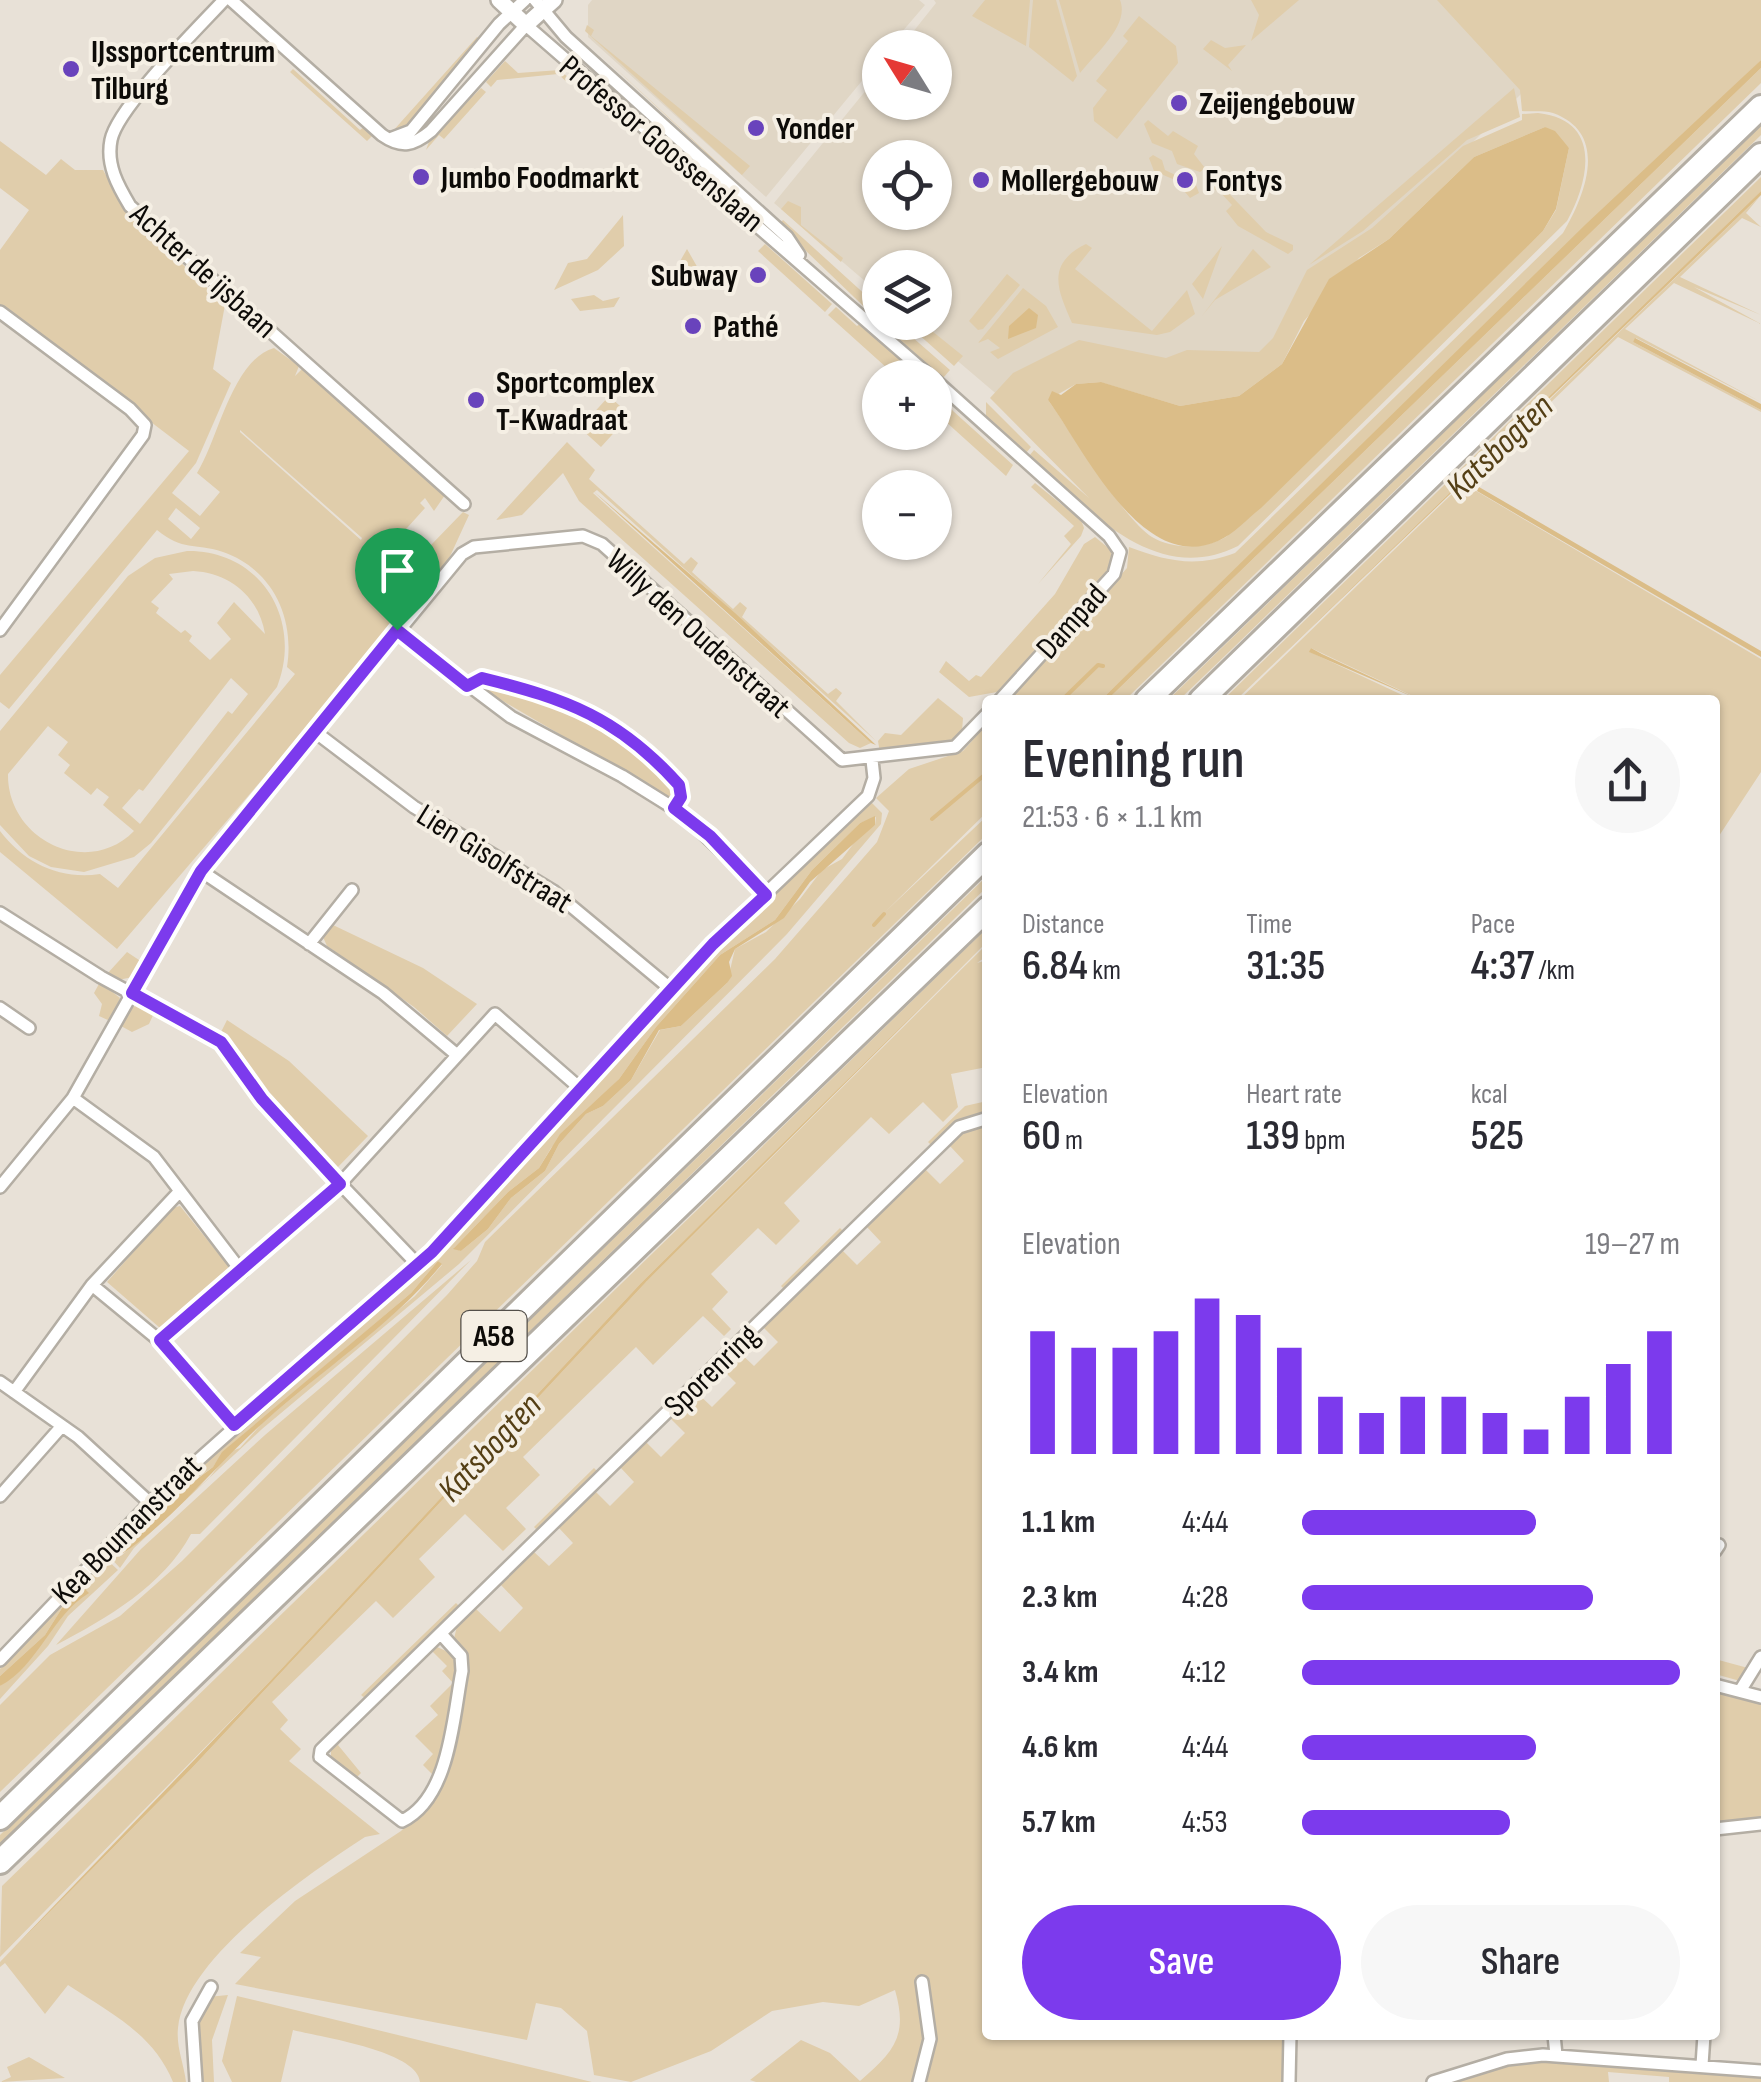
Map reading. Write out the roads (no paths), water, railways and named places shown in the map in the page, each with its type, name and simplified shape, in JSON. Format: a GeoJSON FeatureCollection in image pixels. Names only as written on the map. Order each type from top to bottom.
{"type":"FeatureCollection","features":[{"type":"Feature","properties":{"kind":"highway"},"geometry":{"type":"LineString","coordinates":[[1152,695],[1761,108]]}},
{"type":"Feature","properties":{"kind":"highway"},"geometry":{"type":"LineString","coordinates":[[1206,695],[1761,155]]}},
{"type":"Feature","properties":{"kind":"highway","name":"A58"},"geometry":{"type":"LineString","coordinates":[[0,1818],[982,860]]}},
{"type":"Feature","properties":{"kind":"highway","name":"A58"},"geometry":{"type":"LineString","coordinates":[[0,1862],[982,914]]}},
{"type":"Feature","properties":{"kind":"street"},"geometry":{"type":"LineString","coordinates":[[228,0],[384,137],[402,145],[418,142],[544,3]]}},
{"type":"Feature","properties":{"kind":"street","name":"Achter de ijsbaan"},"geometry":{"type":"LineString","coordinates":[[228,0],[120,117],[109,155],[116,184],[130,206],[464,504]]}},
{"type":"Feature","properties":{"kind":"street"},"geometry":{"type":"LineString","coordinates":[[498,0],[526,25]]}},
{"type":"Feature","properties":{"kind":"street"},"geometry":{"type":"LineString","coordinates":[[384,137],[398,139],[411,131],[526,0]]}},
{"type":"Feature","properties":{"kind":"street","name":"Professor Goossenslaan"},"geometry":{"type":"LineString","coordinates":[[544,3],[566,37],[787,237],[800,259]]}},
{"type":"Feature","properties":{"kind":"street","name":"Professor Goossenslaan"},"geometry":{"type":"LineString","coordinates":[[526,25],[913,360]]}},
{"type":"Feature","properties":{"kind":"street"},"geometry":{"type":"LineString","coordinates":[[0,312],[130,409],[144,425],[142,435],[0,630]]}},
{"type":"Feature","properties":{"kind":"street","name":"Professor Goossenslaan"},"geometry":{"type":"LineString","coordinates":[[952,395],[1109,536]]}},
{"type":"Feature","properties":{"kind":"street","name":"Willy den Oudenstraat"},"geometry":{"type":"LineString","coordinates":[[0,1187],[73,1098],[201,871],[397,630],[474,547],[584,536],[602,544],[833,754],[854,762],[872,760]]}},
{"type":"Feature","properties":{"kind":"street","name":"Dampad"},"geometry":{"type":"LineString","coordinates":[[1005,695],[1114,574],[1120,552],[1109,536]]}},
{"type":"Feature","properties":{"kind":"street"},"geometry":{"type":"LineString","coordinates":[[397,630],[510,716],[674,808],[710,836],[766,895]]}},
{"type":"Feature","properties":{"kind":"street"},"geometry":{"type":"LineString","coordinates":[[467,686],[482,678],[557,697],[597,716],[652,756],[679,785],[681,797],[674,808]]}},
{"type":"Feature","properties":{"kind":"street"},"geometry":{"type":"LineString","coordinates":[[872,760],[955,747],[982,720]]}},
{"type":"Feature","properties":{"kind":"street","name":"Lien Gisolfstraat"},"geometry":{"type":"LineString","coordinates":[[314,731],[414,807],[553,891],[672,990]]}},
{"type":"Feature","properties":{"kind":"street","name":"Kea Boumanstraat"},"geometry":{"type":"LineString","coordinates":[[0,1660],[150,1503],[418,1265],[672,990],[868,796],[874,778],[872,760]]}},
{"type":"Feature","properties":{"kind":"street"},"geometry":{"type":"LineString","coordinates":[[201,871],[409,1012],[458,1055]]}},
{"type":"Feature","properties":{"kind":"street"},"geometry":{"type":"LineString","coordinates":[[309,944],[352,890]]}},
{"type":"Feature","properties":{"kind":"street"},"geometry":{"type":"LineString","coordinates":[[0,913],[221,1042],[262,1099],[418,1265]]}},
{"type":"Feature","properties":{"kind":"street"},"geometry":{"type":"LineString","coordinates":[[0,1008],[29,1028]]}},
{"type":"Feature","properties":{"kind":"street"},"geometry":{"type":"LineString","coordinates":[[160,1340],[340,1184],[495,1014],[582,1090]]}},
{"type":"Feature","properties":{"kind":"street"},"geometry":{"type":"LineString","coordinates":[[73,1098],[142,1145],[242,1272]]}},
{"type":"Feature","properties":{"kind":"street","name":"Sporenring"},"geometry":{"type":"LineString","coordinates":[[441,1634],[461,1656],[462,1671],[436,1784],[417,1812],[402,1821],[332,1769],[320,1753],[441,1634],[959,1128],[982,1120]]}},
{"type":"Feature","properties":{"kind":"street"},"geometry":{"type":"LineString","coordinates":[[14,1392],[92,1285],[180,1192]]}},
{"type":"Feature","properties":{"kind":"street"},"geometry":{"type":"LineString","coordinates":[[92,1285],[160,1340],[234,1425]]}},
{"type":"Feature","properties":{"kind":"street"},"geometry":{"type":"LineString","coordinates":[[0,1382],[62,1426],[150,1503]]}},
{"type":"Feature","properties":{"kind":"street"},"geometry":{"type":"LineString","coordinates":[[0,1496],[62,1426]]}},
{"type":"Feature","properties":{"kind":"street"},"geometry":{"type":"LineString","coordinates":[[1740,1692],[1761,1657]]}},
{"type":"Feature","properties":{"kind":"street"},"geometry":{"type":"LineString","coordinates":[[1720,1686],[1761,1697]]}},
{"type":"Feature","properties":{"kind":"street"},"geometry":{"type":"LineString","coordinates":[[1720,1829],[1761,1824]]}},
{"type":"Feature","properties":{"kind":"street"},"geometry":{"type":"LineString","coordinates":[[919,2082],[930,2039],[922,1982]]}},
{"type":"Feature","properties":{"kind":"street"},"geometry":{"type":"LineString","coordinates":[[196,2082],[190,2033],[211,1987]]}},
{"type":"Feature","properties":{"kind":"street"},"geometry":{"type":"LineString","coordinates":[[1289,2082],[1290,2040]]}},
{"type":"Feature","properties":{"kind":"street"},"geometry":{"type":"LineString","coordinates":[[1554,2040],[1556,2056]]}},
{"type":"Feature","properties":{"kind":"street"},"geometry":{"type":"LineString","coordinates":[[1702,2066],[1704,2040]]}},
{"type":"Feature","properties":{"kind":"street"},"geometry":{"type":"LineString","coordinates":[[1433,2082],[1525,2056],[1761,2071]]}},
{"type":"Feature","properties":{"kind":"water"},"geometry":{"type":"Polygon","coordinates":[[[1761,60],[1761,68],[1112,695],[1106,695],[1586,224],[1761,60]]]}},
{"type":"Feature","properties":{"kind":"water"},"geometry":{"type":"Polygon","coordinates":[[[1545,127],[1555,131],[1569,148],[1556,209],[1543,231],[1261,508],[1224,538],[1190,547],[1164,540],[1118,502],[1048,400],[1052,391],[1061,395],[1076,384],[1101,382],[1180,406],[1239,396],[1282,364],[1329,279],[1389,239],[1474,157],[1545,127]]]}},
{"type":"Feature","properties":{"kind":"water","name":"Katsbogten"},"geometry":{"type":"Polygon","coordinates":[[[1761,191],[1761,195],[1241,695],[1761,191]]]}},
{"type":"Feature","properties":{"kind":"water"},"geometry":{"type":"Polygon","coordinates":[[[1029,308],[1038,315],[1036,328],[1008,339],[1009,326],[1029,308]]]}},
{"type":"Feature","properties":{"kind":"water"},"geometry":{"type":"Polygon","coordinates":[[[1635,338],[1761,404],[1761,410],[1633,342],[1635,338]]]}},
{"type":"Feature","properties":{"kind":"water"},"geometry":{"type":"Polygon","coordinates":[[[1479,487],[1761,651],[1761,657],[1477,491],[1479,487]]]}},
{"type":"Feature","properties":{"kind":"water"},"geometry":{"type":"Polygon","coordinates":[[[592,490],[735,613],[876,745],[871,743],[592,490]]]}},
{"type":"Feature","properties":{"kind":"water"},"geometry":{"type":"Polygon","coordinates":[[[1311,648],[1409,695],[1408,695],[1309,652],[1311,648]]]}},
{"type":"Feature","properties":{"kind":"water"},"geometry":{"type":"Polygon","coordinates":[[[875,816],[875,825],[810,882],[784,918],[735,949],[729,962],[732,976],[727,983],[681,1026],[659,1030],[631,1080],[603,1106],[586,1114],[559,1144],[545,1171],[511,1198],[488,1229],[461,1251],[453,1249],[508,1192],[539,1168],[560,1134],[619,1079],[656,1027],[720,955],[775,920],[812,870],[860,823],[875,816]]]}},
{"type":"Feature","properties":{"kind":"water","name":"Katsbogten"},"geometry":{"type":"Polygon","coordinates":[[[982,947],[647,1281],[191,1769],[0,1962],[271,1680],[641,1283],[982,947]]]}},
{"type":"Feature","properties":{"kind":"water"},"geometry":{"type":"Polygon","coordinates":[[[438,1261],[442,1264],[401,1307],[264,1422],[158,1526],[119,1556],[173,1497],[213,1467],[222,1452],[411,1293],[438,1261]]]}},
{"type":"Feature","properties":{"kind":"water"},"geometry":{"type":"Polygon","coordinates":[[[84,1588],[89,1593],[65,1614],[25,1666],[0,1686],[0,1676],[45,1635],[62,1608],[84,1588]]]}},
{"type":"Feature","properties":{"kind":"waterway"},"geometry":{"type":"LineString","coordinates":[[1067,695],[1098,665],[1103,666]]}},
{"type":"Feature","properties":{"kind":"waterway"},"geometry":{"type":"LineString","coordinates":[[932,819],[982,777]]}},
{"type":"Feature","properties":{"kind":"waterway"},"geometry":{"type":"LineString","coordinates":[[874,925],[884,914]]}},
{"type":"Feature","properties":{"kind":"place","name":"IJssportcentrum Tilburg"},"geometry":{"type":"Point","coordinates":[71,69]}},
{"type":"Feature","properties":{"kind":"place","name":"Zeijengebouw"},"geometry":{"type":"Point","coordinates":[1179,103]}},
{"type":"Feature","properties":{"kind":"place","name":"Yonder"},"geometry":{"type":"Point","coordinates":[756,128]}},
{"type":"Feature","properties":{"kind":"place","name":"Jumbo Foodmarkt"},"geometry":{"type":"Point","coordinates":[421,177]}},
{"type":"Feature","properties":{"kind":"place","name":"Mollergebouw"},"geometry":{"type":"Point","coordinates":[981,180]}},
{"type":"Feature","properties":{"kind":"place","name":"Fontys"},"geometry":{"type":"Point","coordinates":[1185,180]}},
{"type":"Feature","properties":{"kind":"place","name":"Subway"},"geometry":{"type":"Point","coordinates":[758,275]}},
{"type":"Feature","properties":{"kind":"place","name":"Pathé"},"geometry":{"type":"Point","coordinates":[693,326]}},
{"type":"Feature","properties":{"kind":"place","name":"Sportcomplex T-Kwadraat"},"geometry":{"type":"Point","coordinates":[476,400]}}]}
